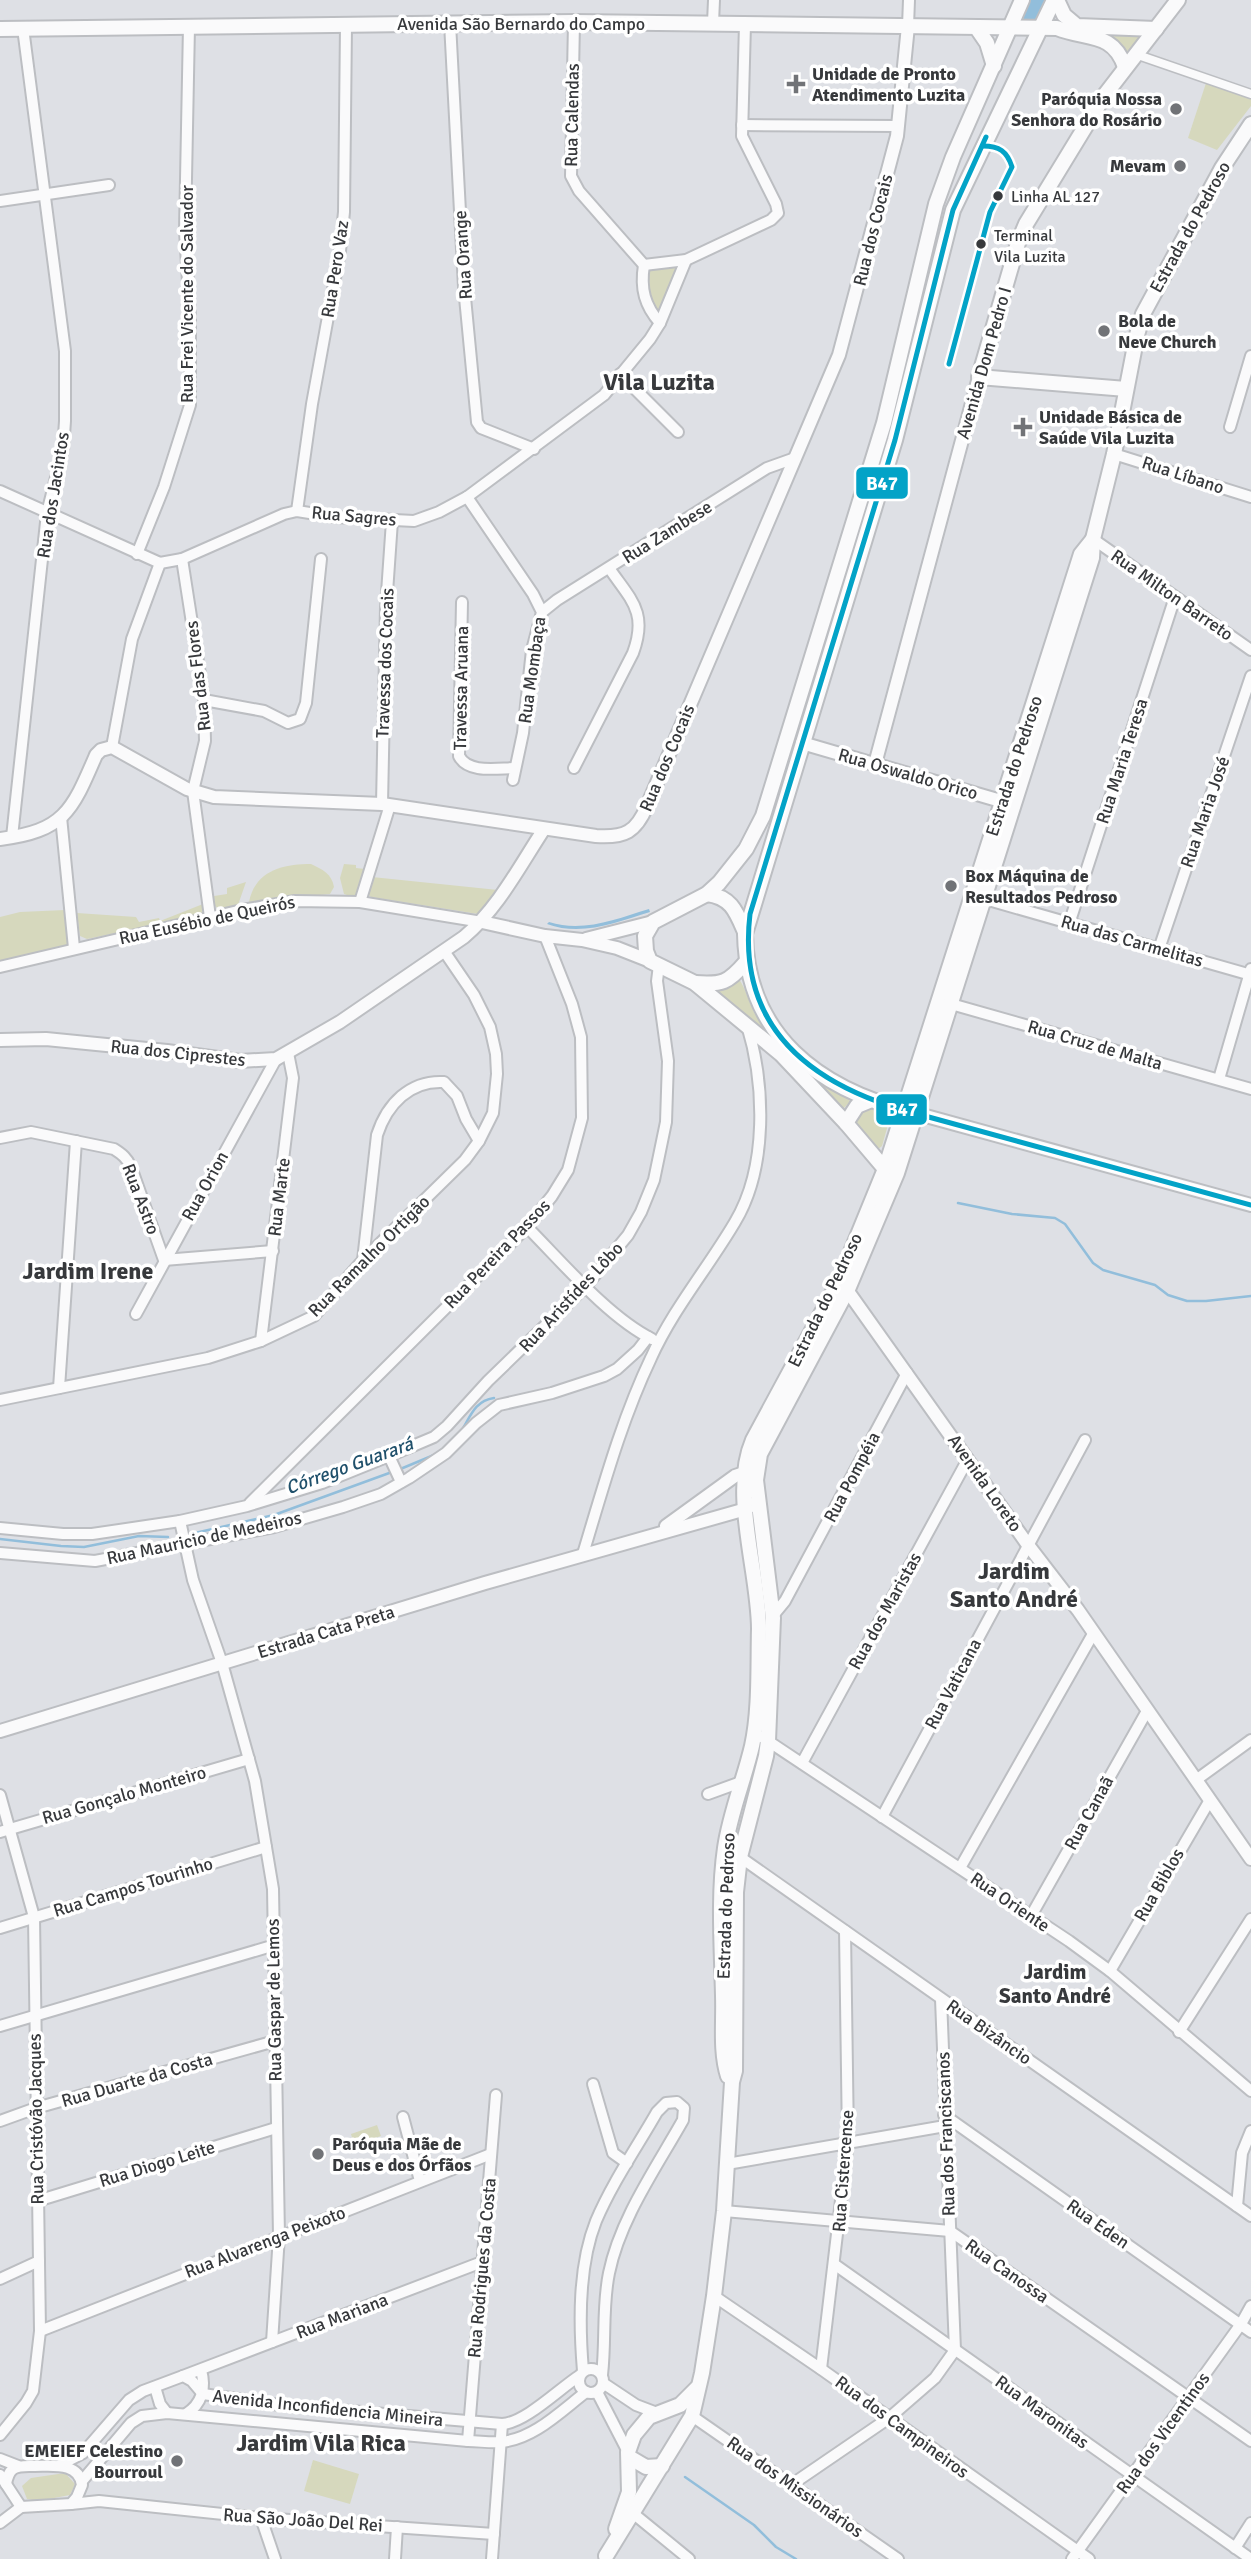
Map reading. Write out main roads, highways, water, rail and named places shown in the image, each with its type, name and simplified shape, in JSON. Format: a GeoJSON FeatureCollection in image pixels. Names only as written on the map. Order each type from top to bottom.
{"type":"FeatureCollection","features":[{"type":"Feature","properties":{"kind":"main road"},"geometry":{"type":"LineString","coordinates":[[707,894],[726,876],[746,849],[768,800],[881,435],[936,204],[953,158],[1022,0]]}},
{"type":"Feature","properties":{"kind":"main road"},"geometry":{"type":"LineString","coordinates":[[909,1112],[869,1101],[821,1075],[775,1031],[755,997],[746,962],[745,934],[895,439],[953,210],[1056,0]]}},
{"type":"Feature","properties":{"kind":"main road"},"geometry":{"type":"LineString","coordinates":[[1056,0],[1064,15],[1077,26],[1156,29]]}},
{"type":"Feature","properties":{"kind":"main road","name":"Avenida Dom Pedro I"},"geometry":{"type":"LineString","coordinates":[[1126,389],[979,377],[1026,224],[1085,125],[1125,67],[1178,0]]}},
{"type":"Feature","properties":{"kind":"main road","name":"Avenida São Bernardo do Campo"},"geometry":{"type":"LineString","coordinates":[[0,29],[574,22],[1057,28],[1101,39],[1120,54],[1125,67]]}},
{"type":"Feature","properties":{"kind":"main road"},"geometry":{"type":"LineString","coordinates":[[976,27],[986,43],[994,66]]}},
{"type":"Feature","properties":{"kind":"main road"},"geometry":{"type":"LineString","coordinates":[[987,82],[989,99],[1002,107]]}},
{"type":"Feature","properties":{"kind":"main road","name":"Estrada do Pedroso"},"geometry":{"type":"LineString","coordinates":[[605,2558],[629,2510],[662,2466],[692,2416],[714,2296],[735,2071],[735,1914],[740,1857],[768,1741],[773,1618],[762,1586],[746,1509],[750,1476],[844,1284],[891,1171],[1009,803],[1082,554],[1093,539],[1114,454],[1136,335],[1150,299],[1222,168],[1251,124]]}},
{"type":"Feature","properties":{"kind":"main road"},"geometry":{"type":"LineString","coordinates":[[707,894],[720,896],[731,903],[745,934]]}},
{"type":"Feature","properties":{"kind":"main road","name":"Rua Eusébio de Queirós"},"geometry":{"type":"LineString","coordinates":[[707,894],[653,922],[648,928],[644,942],[655,963],[695,984],[747,1025],[803,1075],[891,1171]]}},
{"type":"Feature","properties":{"kind":"main road"},"geometry":{"type":"LineString","coordinates":[[695,984],[726,981],[746,962]]}},
{"type":"Feature","properties":{"kind":"main road"},"geometry":{"type":"LineString","coordinates":[[846,1123],[854,1109],[869,1101]]}},
{"type":"Feature","properties":{"kind":"main road","name":"Estrada do Pedroso"},"geometry":{"type":"LineString","coordinates":[[732,2082],[725,2068],[723,2018],[724,1852],[727,1830],[754,1732],[762,1586],[758,1499],[750,1476]]}},
{"type":"Feature","properties":{"kind":"main road","name":"Estrada do Pedroso"},"geometry":{"type":"LineString","coordinates":[[629,2510],[628,2454],[639,2427],[687,2400],[698,2387]]}},
{"type":"Feature","properties":{"kind":"main road"},"geometry":{"type":"LineString","coordinates":[[662,2412],[692,2416]]}},
{"type":"Feature","properties":{"kind":"main road"},"geometry":{"type":"LineString","coordinates":[[628,2454],[646,2466],[662,2466]]}},
{"type":"Feature","properties":{"kind":"water"},"geometry":{"type":"Polygon","coordinates":[[[649,909],[650,912],[625,920],[586,929],[560,928],[547,924],[587,925],[649,909]]]}},
{"type":"Feature","properties":{"kind":"waterway","name":"Córrego Guarará"},"geometry":{"type":"LineString","coordinates":[[1032,16],[1039,0]]}},
{"type":"Feature","properties":{"kind":"waterway"},"geometry":{"type":"LineString","coordinates":[[958,1203],[1012,1214],[1055,1218],[1065,1224],[1093,1263],[1103,1270],[1155,1285],[1168,1295],[1187,1301],[1251,1296]]}},
{"type":"Feature","properties":{"kind":"waterway","name":"Córrego Guarará"},"geometry":{"type":"LineString","coordinates":[[462,1430],[478,1405],[494,1398]]}},
{"type":"Feature","properties":{"kind":"waterway","name":"Córrego Guarará"},"geometry":{"type":"LineString","coordinates":[[398,1470],[434,1455]]}},
{"type":"Feature","properties":{"kind":"waterway","name":"Córrego Guarará"},"geometry":{"type":"LineString","coordinates":[[195,1533],[274,1515],[392,1472]]}},
{"type":"Feature","properties":{"kind":"waterway","name":"Córrego Guarará"},"geometry":{"type":"LineString","coordinates":[[0,1539],[84,1547],[139,1536],[168,1537]]}},
{"type":"Feature","properties":{"kind":"waterway"},"geometry":{"type":"LineString","coordinates":[[685,2477],[754,2525],[776,2547],[796,2559]]}},
{"type":"Feature","properties":{"kind":"place","name":"Unidade de Pronto Atendimento Luzita"},"geometry":{"type":"Point","coordinates":[796,84]}},
{"type":"Feature","properties":{"kind":"place","name":"Paróquia Nossa Senhora do Rosário"},"geometry":{"type":"Point","coordinates":[1176,109]}},
{"type":"Feature","properties":{"kind":"place","name":"Mevam"},"geometry":{"type":"Point","coordinates":[1180,166]}},
{"type":"Feature","properties":{"kind":"place","name":"Linha AL 127"},"geometry":{"type":"Point","coordinates":[998,196]}},
{"type":"Feature","properties":{"kind":"place","name":"Terminal Vila Luzita"},"geometry":{"type":"Point","coordinates":[981,244]}},
{"type":"Feature","properties":{"kind":"place","name":"Bola de Neve Church"},"geometry":{"type":"Point","coordinates":[1104,331]}},
{"type":"Feature","properties":{"kind":"place","name":"Unidade Básica de Saúde Vila Luzita"},"geometry":{"type":"Point","coordinates":[1023,427]}},
{"type":"Feature","properties":{"kind":"place","name":"Box Máquina de Resultados Pedroso"},"geometry":{"type":"Point","coordinates":[951,886]}},
{"type":"Feature","properties":{"kind":"place","name":"Paróquia Mãe de Deus e dos Órfãos"},"geometry":{"type":"Point","coordinates":[318,2154]}},
{"type":"Feature","properties":{"kind":"place","name":"EMEIEF Celestino Bourroul"},"geometry":{"type":"Point","coordinates":[177,2461]}},
{"type":"Feature","properties":{"kind":"district","name":"Vila Luzita"},"geometry":{"type":"Point","coordinates":[659,382]}},
{"type":"Feature","properties":{"kind":"district","name":"Jardim Irene"},"geometry":{"type":"Point","coordinates":[88,1271]}},
{"type":"Feature","properties":{"kind":"district","name":"Jardim Santo André"},"geometry":{"type":"Point","coordinates":[1014,1585]}},
{"type":"Feature","properties":{"kind":"district","name":"Jardim Santo André"},"geometry":{"type":"Point","coordinates":[1055,1984]}},
{"type":"Feature","properties":{"kind":"district","name":"Jardim Vila Rica"},"geometry":{"type":"Point","coordinates":[321,2443]}}]}
